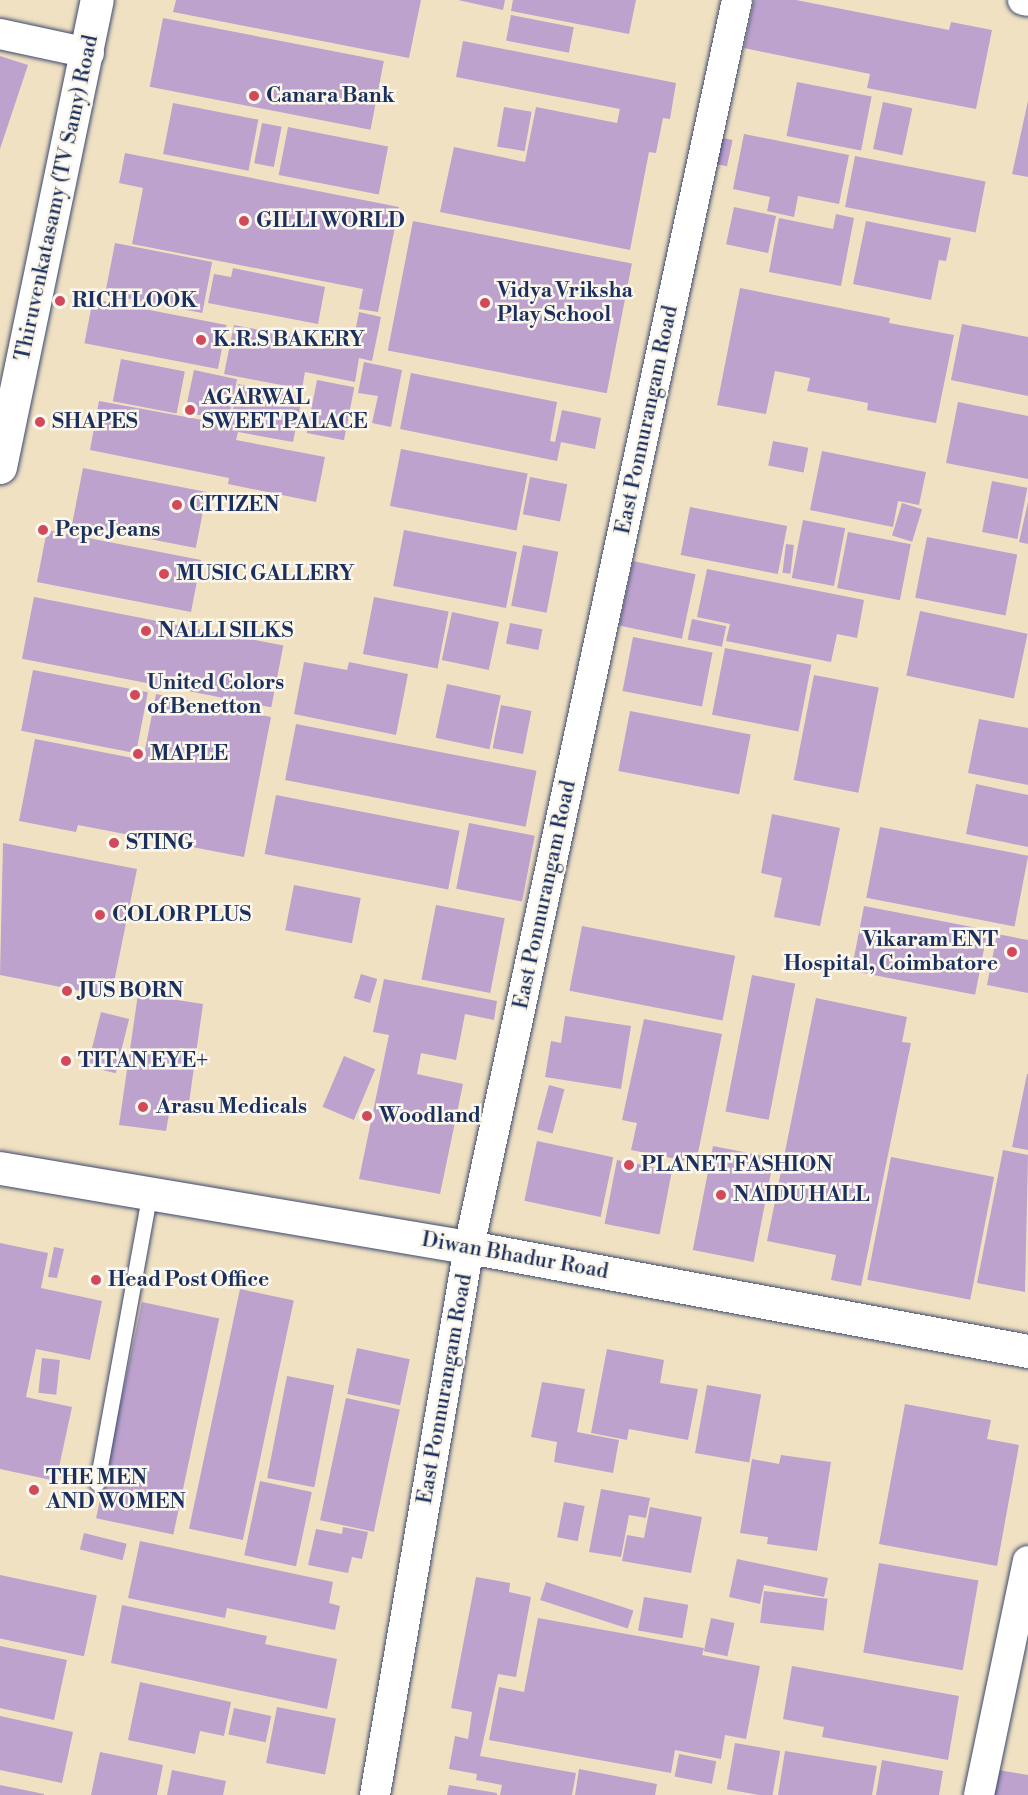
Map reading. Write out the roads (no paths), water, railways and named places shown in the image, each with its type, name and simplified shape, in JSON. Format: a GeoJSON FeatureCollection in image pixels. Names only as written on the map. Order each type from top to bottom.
{"type":"FeatureCollection","features":[{"type":"Feature","properties":{"kind":"street","name":"Thiruvenkatasamy (TV Samy) Road"},"geometry":{"type":"LineString","coordinates":[[0,467],[89,53],[97,0]]}},
{"type":"Feature","properties":{"kind":"street","name":"East Ponnurangam Road"},"geometry":{"type":"LineString","coordinates":[[375,1795],[470,1247],[737,0]]}},
{"type":"Feature","properties":{"kind":"street"},"geometry":{"type":"LineString","coordinates":[[1023,0],[1028,1]]}},
{"type":"Feature","properties":{"kind":"street"},"geometry":{"type":"LineString","coordinates":[[0,34],[89,53]]}},
{"type":"Feature","properties":{"kind":"street","name":"Diwan Bhadur Road"},"geometry":{"type":"LineString","coordinates":[[0,1168],[150,1191],[470,1247],[1028,1351]]}},
{"type":"Feature","properties":{"kind":"street"},"geometry":{"type":"LineString","coordinates":[[979,1795],[1028,1561]]}},
{"type":"Feature","properties":{"kind":"lane"},"geometry":{"type":"LineString","coordinates":[[97,1483],[150,1191]]}},
{"type":"Feature","properties":{"kind":"place","name":"Canara Bank"},"geometry":{"type":"Point","coordinates":[254,96]}},
{"type":"Feature","properties":{"kind":"place","name":"GILLI WORLD"},"geometry":{"type":"Point","coordinates":[244,221]}},
{"type":"Feature","properties":{"kind":"place","name":"RICH LOOK"},"geometry":{"type":"Point","coordinates":[60,301]}},
{"type":"Feature","properties":{"kind":"place","name":"Vidya Vriksha Play School"},"geometry":{"type":"Point","coordinates":[485,303]}},
{"type":"Feature","properties":{"kind":"place","name":"K.R.S BAKERY"},"geometry":{"type":"Point","coordinates":[201,340]}},
{"type":"Feature","properties":{"kind":"place","name":"AGARWAL SWEET PALACE"},"geometry":{"type":"Point","coordinates":[190,410]}},
{"type":"Feature","properties":{"kind":"place","name":"SHAPES"},"geometry":{"type":"Point","coordinates":[40,422]}},
{"type":"Feature","properties":{"kind":"place","name":"CITIZEN"},"geometry":{"type":"Point","coordinates":[177,505]}},
{"type":"Feature","properties":{"kind":"place","name":"Pepe Jeans"},"geometry":{"type":"Point","coordinates":[43,530]}},
{"type":"Feature","properties":{"kind":"place","name":"MUSIC GALLERY"},"geometry":{"type":"Point","coordinates":[164,574]}},
{"type":"Feature","properties":{"kind":"place","name":"NALLI SILKS"},"geometry":{"type":"Point","coordinates":[146,631]}},
{"type":"Feature","properties":{"kind":"place","name":"United Colors of Benetton"},"geometry":{"type":"Point","coordinates":[135,695]}},
{"type":"Feature","properties":{"kind":"place","name":"MAPLE"},"geometry":{"type":"Point","coordinates":[138,754]}},
{"type":"Feature","properties":{"kind":"place","name":"STING"},"geometry":{"type":"Point","coordinates":[114,843]}},
{"type":"Feature","properties":{"kind":"place","name":"COLOR PLUS"},"geometry":{"type":"Point","coordinates":[100,915]}},
{"type":"Feature","properties":{"kind":"place","name":"Vikaram ENT Hospital, Coimbatore"},"geometry":{"type":"Point","coordinates":[1012,952]}},
{"type":"Feature","properties":{"kind":"place","name":"JUS BORN"},"geometry":{"type":"Point","coordinates":[67,991]}},
{"type":"Feature","properties":{"kind":"place","name":"TITAN EYE+"},"geometry":{"type":"Point","coordinates":[66,1061]}},
{"type":"Feature","properties":{"kind":"place","name":"Arasu Medicals"},"geometry":{"type":"Point","coordinates":[143,1107]}},
{"type":"Feature","properties":{"kind":"place","name":"Woodland"},"geometry":{"type":"Point","coordinates":[367,1116]}},
{"type":"Feature","properties":{"kind":"place","name":"PLANET FASHION"},"geometry":{"type":"Point","coordinates":[629,1165]}},
{"type":"Feature","properties":{"kind":"place","name":"NAIDU HALL"},"geometry":{"type":"Point","coordinates":[721,1195]}},
{"type":"Feature","properties":{"kind":"place","name":"Head Post Office"},"geometry":{"type":"Point","coordinates":[96,1280]}},
{"type":"Feature","properties":{"kind":"place","name":"THE MEN AND WOMEN"},"geometry":{"type":"Point","coordinates":[34,1490]}}]}
